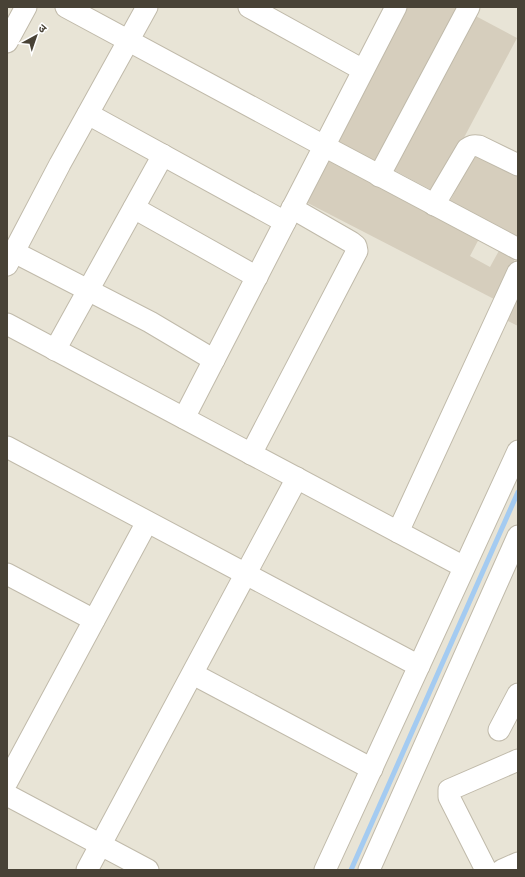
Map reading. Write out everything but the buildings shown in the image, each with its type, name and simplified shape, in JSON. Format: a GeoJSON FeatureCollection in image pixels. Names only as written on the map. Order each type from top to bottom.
{"type":"FeatureCollection","features":[{"type":"Feature","properties":{"kind":"street"},"geometry":{"type":"LineString","coordinates":[[7,42],[26,7]]}},
{"type":"Feature","properties":{"kind":"street"},"geometry":{"type":"LineString","coordinates":[[66,7],[518,249]]}},
{"type":"Feature","properties":{"kind":"street"},"geometry":{"type":"LineString","coordinates":[[147,7],[10,258],[88,290],[150,322],[214,360]]}},
{"type":"Feature","properties":{"kind":"street"},"geometry":{"type":"LineString","coordinates":[[250,7],[363,70]]}},
{"type":"Feature","properties":{"kind":"street"},"geometry":{"type":"LineString","coordinates":[[184,418],[395,7]]}},
{"type":"Feature","properties":{"kind":"street"},"geometry":{"type":"LineString","coordinates":[[380,176],[467,8]]}},
{"type":"Feature","properties":{"kind":"street"},"geometry":{"type":"LineString","coordinates":[[88,114],[163,155],[289,215],[351,242],[356,246],[357,251],[251,454]]}},
{"type":"Feature","properties":{"kind":"street"},"geometry":{"type":"LineString","coordinates":[[434,205],[466,149],[470,146],[478,146],[518,165]]}},
{"type":"Feature","properties":{"kind":"street"},"geometry":{"type":"LineString","coordinates":[[55,350],[163,155]]}},
{"type":"Feature","properties":{"kind":"street"},"geometry":{"type":"LineString","coordinates":[[134,208],[257,277]]}},
{"type":"Feature","properties":{"kind":"street"},"geometry":{"type":"LineString","coordinates":[[398,532],[518,272]]}},
{"type":"Feature","properties":{"kind":"street"},"geometry":{"type":"LineString","coordinates":[[7,324],[464,568]]}},
{"type":"Feature","properties":{"kind":"street"},"geometry":{"type":"LineString","coordinates":[[7,447],[419,666]]}},
{"type":"Feature","properties":{"kind":"street"},"geometry":{"type":"LineString","coordinates":[[325,870],[518,451]]}},
{"type":"Feature","properties":{"kind":"street"},"geometry":{"type":"LineString","coordinates":[[88,870],[297,478]]}},
{"type":"Feature","properties":{"kind":"street"},"geometry":{"type":"LineString","coordinates":[[7,782],[147,522]]}},
{"type":"Feature","properties":{"kind":"street"},"geometry":{"type":"LineString","coordinates":[[369,870],[518,536]]}},
{"type":"Feature","properties":{"kind":"street"},"geometry":{"type":"LineString","coordinates":[[7,574],[94,620]]}},
{"type":"Feature","properties":{"kind":"street"},"geometry":{"type":"LineString","coordinates":[[193,674],[372,769]]}},
{"type":"Feature","properties":{"kind":"street"},"geometry":{"type":"LineString","coordinates":[[498,730],[518,694]]}},
{"type":"Feature","properties":{"kind":"street"},"geometry":{"type":"LineString","coordinates":[[486,870],[449,797],[449,790],[518,760]]}},
{"type":"Feature","properties":{"kind":"street"},"geometry":{"type":"LineString","coordinates":[[7,795],[148,870]]}},
{"type":"Feature","properties":{"kind":"street"},"geometry":{"type":"LineString","coordinates":[[502,870],[518,863]]}},
{"type":"Feature","properties":{"kind":"shaded area"},"geometry":{"type":"Polygon","coordinates":[[[7,7],[518,7],[518,870],[7,870],[7,7]]]}},
{"type":"Feature","properties":{"kind":"waterway"},"geometry":{"type":"LineString","coordinates":[[351,870],[518,492]]}}]}
